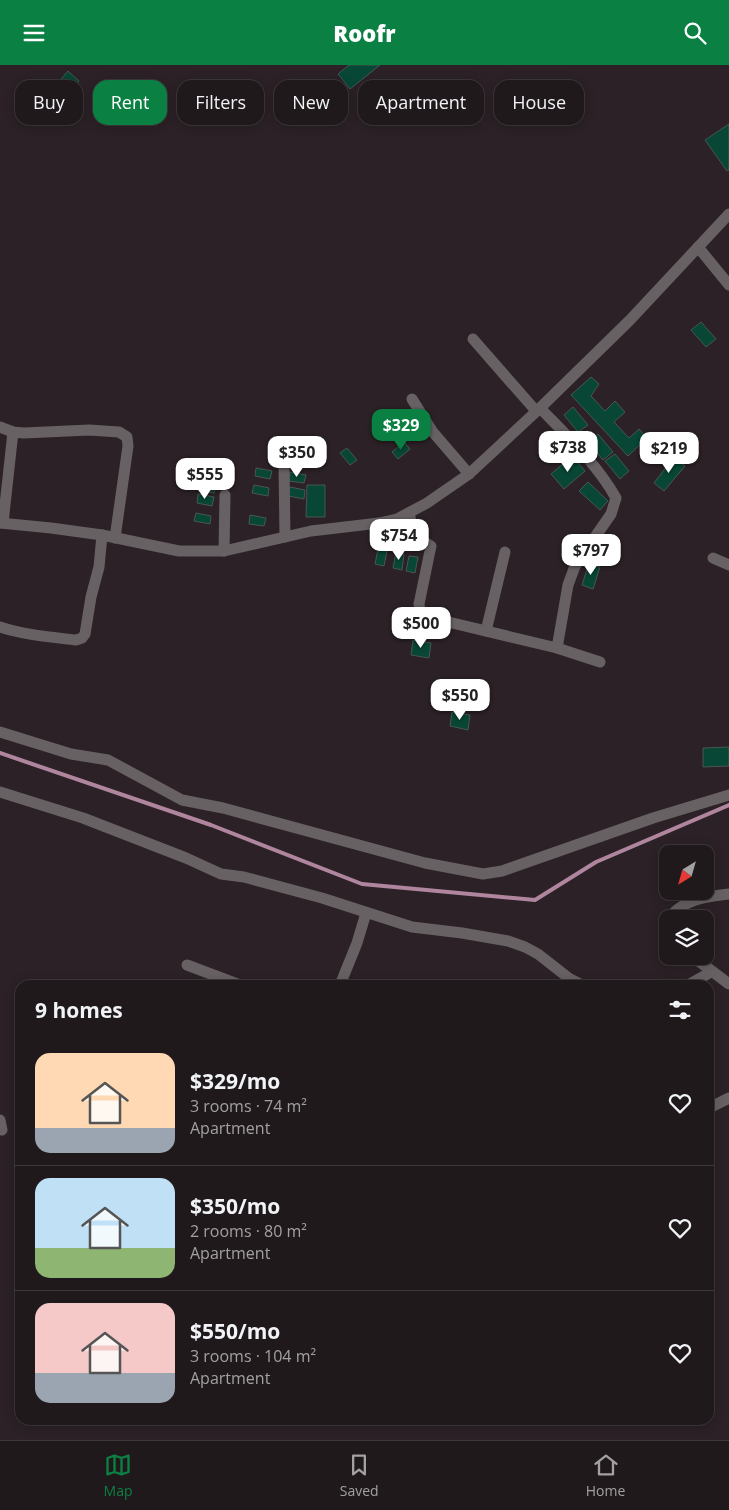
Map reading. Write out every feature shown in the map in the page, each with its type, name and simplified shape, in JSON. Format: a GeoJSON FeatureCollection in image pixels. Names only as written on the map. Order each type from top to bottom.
{"type":"FeatureCollection","features":[{"type":"Feature","properties":{"kind":"street"},"geometry":{"type":"LineString","coordinates":[[13,432],[1,523],[102,535],[179,551],[224,551],[312,531],[397,519],[428,503],[468,474],[538,410],[630,320],[729,214]]}},
{"type":"Feature","properties":{"kind":"street"},"geometry":{"type":"LineString","coordinates":[[698,247],[729,285]]}},
{"type":"Feature","properties":{"kind":"street"},"geometry":{"type":"LineString","coordinates":[[473,339],[538,410],[572,442],[609,485],[616,498],[610,514],[575,566],[568,585],[557,648]]}},
{"type":"Feature","properties":{"kind":"street"},"geometry":{"type":"LineString","coordinates":[[412,399],[432,431],[468,474]]}},
{"type":"Feature","properties":{"kind":"street"},"geometry":{"type":"LineString","coordinates":[[0,427],[13,432],[24,433],[89,430],[119,432],[126,437],[128,446],[115,538]]}},
{"type":"Feature","properties":{"kind":"street"},"geometry":{"type":"LineString","coordinates":[[284,465],[285,537]]}},
{"type":"Feature","properties":{"kind":"street"},"geometry":{"type":"LineString","coordinates":[[224,551],[225,495]]}},
{"type":"Feature","properties":{"kind":"street"},"geometry":{"type":"LineString","coordinates":[[409,513],[414,535],[431,546],[419,604],[423,616],[557,648],[600,662]]}},
{"type":"Feature","properties":{"kind":"street"},"geometry":{"type":"LineString","coordinates":[[0,627],[36,635],[76,640],[82,638],[86,634],[91,597],[97,582],[102,535]]}},
{"type":"Feature","properties":{"kind":"street"},"geometry":{"type":"LineString","coordinates":[[486,631],[505,552]]}},
{"type":"Feature","properties":{"kind":"street"},"geometry":{"type":"LineString","coordinates":[[713,558],[729,565]]}},
{"type":"Feature","properties":{"kind":"street"},"geometry":{"type":"LineString","coordinates":[[0,732],[71,754],[108,760],[182,800],[223,808],[425,863],[483,874],[502,871],[653,818],[729,795]]}},
{"type":"Feature","properties":{"kind":"street"},"geometry":{"type":"LineString","coordinates":[[0,792],[83,818],[186,857],[221,874],[244,877],[322,898],[412,927],[508,941],[525,947],[572,980]]}},
{"type":"Feature","properties":{"kind":"street"},"geometry":{"type":"LineString","coordinates":[[677,910],[690,902],[729,894]]}},
{"type":"Feature","properties":{"kind":"street"},"geometry":{"type":"LineString","coordinates":[[342,980],[357,943],[366,913]]}},
{"type":"Feature","properties":{"kind":"street"},"geometry":{"type":"LineString","coordinates":[[187,965],[227,980]]}},
{"type":"Feature","properties":{"kind":"street"},"geometry":{"type":"LineString","coordinates":[[703,965],[729,984]]}},
{"type":"Feature","properties":{"kind":"street"},"geometry":{"type":"LineString","coordinates":[[697,980],[712,972]]}},
{"type":"Feature","properties":{"kind":"street"},"geometry":{"type":"LineString","coordinates":[[714,1106],[729,1098]]}},
{"type":"Feature","properties":{"kind":"building"},"geometry":{"type":"Polygon","coordinates":[[[349,65],[380,65],[361,80],[358,80],[358,83],[350,89],[348,80],[343,80],[338,74],[349,65]]]}},
{"type":"Feature","properties":{"kind":"building"},"geometry":{"type":"Polygon","coordinates":[[[68,71],[78,80],[60,80],[68,71]]]}},
{"type":"Feature","properties":{"kind":"building"},"geometry":{"type":"Polygon","coordinates":[[[729,124],[729,170],[727,171],[705,140],[729,124]]]}},
{"type":"Feature","properties":{"kind":"building"},"geometry":{"type":"Polygon","coordinates":[[[701,322],[716,339],[706,347],[691,330],[701,322]]]}},
{"type":"Feature","properties":{"kind":"building"},"geometry":{"type":"Polygon","coordinates":[[[591,377],[599,384],[591,396],[605,411],[615,401],[625,412],[614,422],[629,438],[639,429],[647,438],[628,456],[571,395],[591,377]]]}},
{"type":"Feature","properties":{"kind":"building"},"geometry":{"type":"Polygon","coordinates":[[[573,407],[588,425],[578,432],[564,415],[573,407]]]}},
{"type":"Feature","properties":{"kind":"building"},"geometry":{"type":"Polygon","coordinates":[[[598,434],[613,452],[603,460],[588,442],[598,434]]]}},
{"type":"Feature","properties":{"kind":"building"},"geometry":{"type":"Polygon","coordinates":[[[404,442],[410,449],[398,459],[392,452],[404,442]]]}},
{"type":"Feature","properties":{"kind":"building"},"geometry":{"type":"Polygon","coordinates":[[[347,448],[357,460],[350,465],[340,453],[347,448]]]}},
{"type":"Feature","properties":{"kind":"building"},"geometry":{"type":"Polygon","coordinates":[[[615,454],[629,471],[620,479],[605,461],[615,454]]]}},
{"type":"Feature","properties":{"kind":"building"},"geometry":{"type":"Polygon","coordinates":[[[572,456],[585,471],[564,489],[551,474],[572,456]]]}},
{"type":"Feature","properties":{"kind":"building"},"geometry":{"type":"Polygon","coordinates":[[[674,457],[685,466],[664,491],[654,483],[674,457]]]}},
{"type":"Feature","properties":{"kind":"building"},"geometry":{"type":"Polygon","coordinates":[[[202,468],[217,471],[216,480],[200,477],[202,468]]]}},
{"type":"Feature","properties":{"kind":"building"},"geometry":{"type":"Polygon","coordinates":[[[256,468],[272,471],[270,479],[255,476],[256,468]]]}},
{"type":"Feature","properties":{"kind":"building"},"geometry":{"type":"Polygon","coordinates":[[[290,472],[306,475],[304,483],[289,481],[290,472]]]}},
{"type":"Feature","properties":{"kind":"building"},"geometry":{"type":"Polygon","coordinates":[[[200,482],[215,485],[214,493],[198,491],[200,482]]]}},
{"type":"Feature","properties":{"kind":"building"},"geometry":{"type":"Polygon","coordinates":[[[588,482],[608,501],[600,510],[579,491],[588,482]]]}},
{"type":"Feature","properties":{"kind":"building"},"geometry":{"type":"Polygon","coordinates":[[[254,485],[269,488],[268,496],[252,493],[254,485]]]}},
{"type":"Feature","properties":{"kind":"building"},"geometry":{"type":"Polygon","coordinates":[[[307,485],[325,485],[325,517],[306,517],[307,485]]]}},
{"type":"Feature","properties":{"kind":"building"},"geometry":{"type":"Polygon","coordinates":[[[290,487],[305,490],[304,499],[288,496],[290,487]]]}},
{"type":"Feature","properties":{"kind":"building"},"geometry":{"type":"Polygon","coordinates":[[[198,494],[214,497],[212,506],[197,503],[198,494]]]}},
{"type":"Feature","properties":{"kind":"building"},"geometry":{"type":"Polygon","coordinates":[[[196,513],[211,516],[210,524],[194,521],[196,513]]]}},
{"type":"Feature","properties":{"kind":"building"},"geometry":{"type":"Polygon","coordinates":[[[250,515],[266,518],[264,526],[249,524],[250,515]]]}},
{"type":"Feature","properties":{"kind":"building"},"geometry":{"type":"Polygon","coordinates":[[[378,549],[387,551],[384,566],[375,564],[378,549]]]}},
{"type":"Feature","properties":{"kind":"building"},"geometry":{"type":"Polygon","coordinates":[[[396,552],[404,554],[402,570],[393,568],[396,552]]]}},
{"type":"Feature","properties":{"kind":"building"},"geometry":{"type":"Polygon","coordinates":[[[409,556],[418,557],[415,573],[406,571],[409,556]]]}},
{"type":"Feature","properties":{"kind":"building"},"geometry":{"type":"Polygon","coordinates":[[[589,563],[600,567],[593,589],[582,585],[589,563]]]}},
{"type":"Feature","properties":{"kind":"building"},"geometry":{"type":"Polygon","coordinates":[[[413,640],[431,643],[429,658],[411,655],[413,640]]]}},
{"type":"Feature","properties":{"kind":"building"},"geometry":{"type":"Polygon","coordinates":[[[452,712],[470,715],[468,730],[450,726],[452,712]]]}},
{"type":"Feature","properties":{"kind":"building"},"geometry":{"type":"Polygon","coordinates":[[[729,747],[729,766],[703,767],[703,748],[729,747]]]}},
{"type":"Feature","properties":{"kind":"waterway"},"geometry":{"type":"LineString","coordinates":[[0,753],[211,825],[362,884],[535,900],[596,862],[729,805]]}}]}
